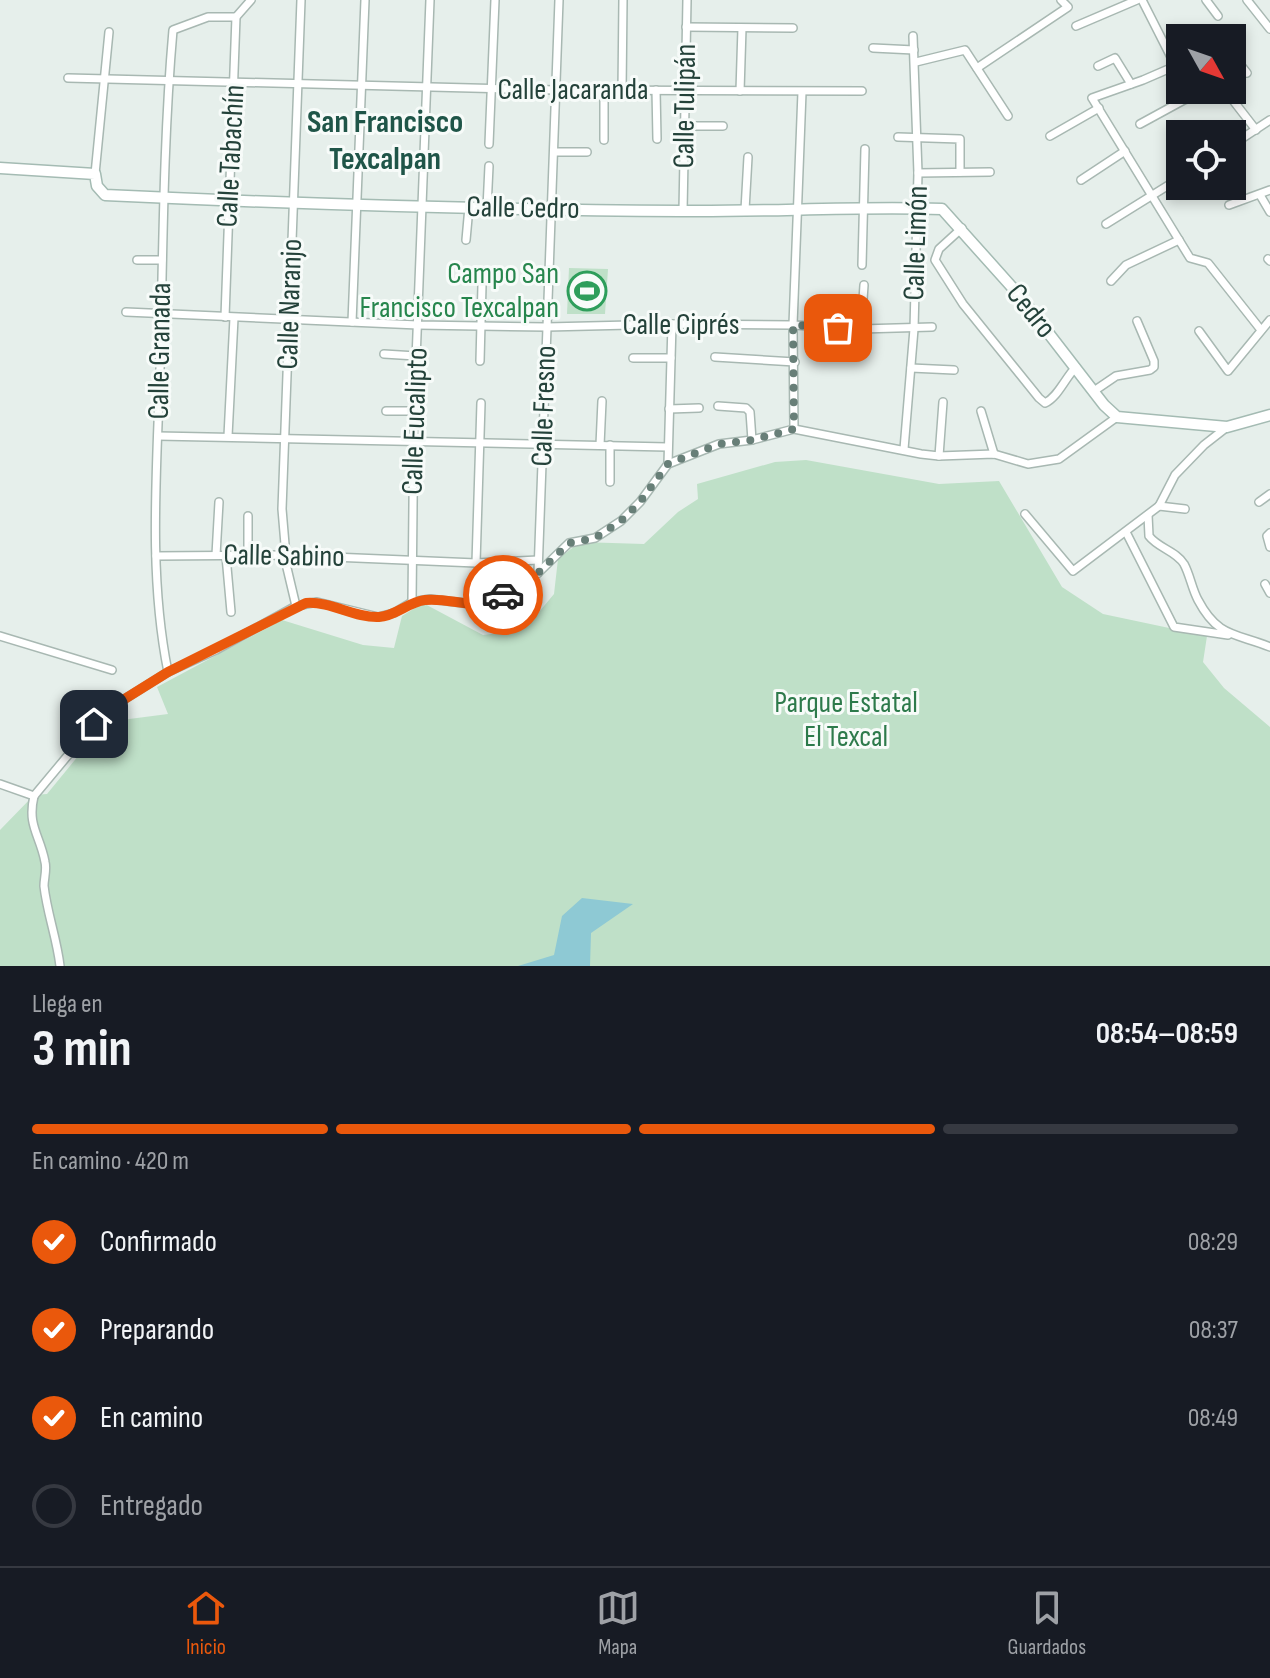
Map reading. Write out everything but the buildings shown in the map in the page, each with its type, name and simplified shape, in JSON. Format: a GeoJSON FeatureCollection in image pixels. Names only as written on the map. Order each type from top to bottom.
{"type":"FeatureCollection","features":[{"type":"Feature","properties":{"kind":"street"},"geometry":{"type":"LineString","coordinates":[[236,17],[251,0]]}},
{"type":"Feature","properties":{"kind":"street","name":"Calle Naranjo"},"geometry":{"type":"LineString","coordinates":[[296,606],[285,555],[282,509],[301,0]]}},
{"type":"Feature","properties":{"kind":"street"},"geometry":{"type":"LineString","coordinates":[[352,322],[365,0]]}},
{"type":"Feature","properties":{"kind":"street","name":"Calle Eucalipto"},"geometry":{"type":"LineString","coordinates":[[412,602],[413,441],[430,0]]}},
{"type":"Feature","properties":{"kind":"street"},"geometry":{"type":"LineString","coordinates":[[489,144],[495,0]]}},
{"type":"Feature","properties":{"kind":"street","name":"Calle Fresno"},"geometry":{"type":"LineString","coordinates":[[538,573],[559,0]]}},
{"type":"Feature","properties":{"kind":"street"},"geometry":{"type":"LineString","coordinates":[[622,91],[623,0]]}},
{"type":"Feature","properties":{"kind":"street","name":"Calle Tulipán"},"geometry":{"type":"LineString","coordinates":[[683,211],[687,0]]}},
{"type":"Feature","properties":{"kind":"street"},"geometry":{"type":"LineString","coordinates":[[977,68],[1068,7],[1061,0]]}},
{"type":"Feature","properties":{"kind":"street"},"geometry":{"type":"LineString","coordinates":[[1076,26],[1139,0],[1166,45]]}},
{"type":"Feature","properties":{"kind":"street"},"geometry":{"type":"LineString","coordinates":[[1206,0],[1218,16]]}},
{"type":"Feature","properties":{"kind":"street"},"geometry":{"type":"LineString","coordinates":[[1247,0],[1270,29]]}},
{"type":"Feature","properties":{"kind":"street","name":"Calle Granada"},"geometry":{"type":"LineString","coordinates":[[168,672],[158,608],[156,556],[162,198],[173,30],[208,17],[236,17]]}},
{"type":"Feature","properties":{"kind":"street","name":"Calle Tabachín"},"geometry":{"type":"LineString","coordinates":[[225,317],[236,17]]}},
{"type":"Feature","properties":{"kind":"street"},"geometry":{"type":"LineString","coordinates":[[686,27],[793,28]]}},
{"type":"Feature","properties":{"kind":"street"},"geometry":{"type":"LineString","coordinates":[[740,91],[742,28]]}},
{"type":"Feature","properties":{"kind":"street"},"geometry":{"type":"LineString","coordinates":[[0,168],[95,174],[109,32]]}},
{"type":"Feature","properties":{"kind":"street","name":"Calle Limón"},"geometry":{"type":"LineString","coordinates":[[904,449],[914,329],[918,173],[913,36]]}},
{"type":"Feature","properties":{"kind":"street"},"geometry":{"type":"LineString","coordinates":[[873,48],[914,50]]}},
{"type":"Feature","properties":{"kind":"street"},"geometry":{"type":"LineString","coordinates":[[916,62],[965,50],[1008,116]]}},
{"type":"Feature","properties":{"kind":"street"},"geometry":{"type":"LineString","coordinates":[[1098,66],[1115,58],[1131,84]]}},
{"type":"Feature","properties":{"kind":"street"},"geometry":{"type":"LineString","coordinates":[[1166,70],[1092,98],[1190,258],[1208,263],[1261,330]]}},
{"type":"Feature","properties":{"kind":"street","name":"Calle Jacaranda"},"geometry":{"type":"LineString","coordinates":[[68,78],[426,88],[862,91]]}},
{"type":"Feature","properties":{"kind":"street"},"geometry":{"type":"LineString","coordinates":[[604,90],[604,140]]}},
{"type":"Feature","properties":{"kind":"street"},"geometry":{"type":"LineString","coordinates":[[656,90],[657,139]]}},
{"type":"Feature","properties":{"kind":"street"},"geometry":{"type":"LineString","coordinates":[[794,429],[793,325],[802,92]]}},
{"type":"Feature","properties":{"kind":"street"},"geometry":{"type":"LineString","coordinates":[[1140,124],[1177,104]]}},
{"type":"Feature","properties":{"kind":"street"},"geometry":{"type":"LineString","coordinates":[[1236,104],[1256,130]]}},
{"type":"Feature","properties":{"kind":"street"},"geometry":{"type":"LineString","coordinates":[[1050,136],[1099,108]]}},
{"type":"Feature","properties":{"kind":"street"},"geometry":{"type":"LineString","coordinates":[[1246,136],[1270,120]]}},
{"type":"Feature","properties":{"kind":"street"},"geometry":{"type":"LineString","coordinates":[[684,126],[723,126]]}},
{"type":"Feature","properties":{"kind":"street"},"geometry":{"type":"LineString","coordinates":[[898,137],[960,139],[960,172]]}},
{"type":"Feature","properties":{"kind":"street"},"geometry":{"type":"LineString","coordinates":[[862,265],[865,149]]}},
{"type":"Feature","properties":{"kind":"street"},"geometry":{"type":"LineString","coordinates":[[1081,180],[1125,151]]}},
{"type":"Feature","properties":{"kind":"street"},"geometry":{"type":"LineString","coordinates":[[554,152],[587,152]]}},
{"type":"Feature","properties":{"kind":"street"},"geometry":{"type":"LineString","coordinates":[[745,210],[748,157]]}},
{"type":"Feature","properties":{"kind":"street"},"geometry":{"type":"LineString","coordinates":[[487,208],[489,166]]}},
{"type":"Feature","properties":{"kind":"street"},"geometry":{"type":"LineString","coordinates":[[918,173],[990,172]]}},
{"type":"Feature","properties":{"kind":"street","name":"Calle Cedro"},"geometry":{"type":"LineString","coordinates":[[95,174],[97,186],[105,195],[162,198],[422,207],[683,211],[942,209]]}},
{"type":"Feature","properties":{"kind":"street"},"geometry":{"type":"LineString","coordinates":[[1106,224],[1166,187]]}},
{"type":"Feature","properties":{"kind":"street"},"geometry":{"type":"LineString","coordinates":[[1229,205],[1270,190]]}},
{"type":"Feature","properties":{"kind":"street"},"geometry":{"type":"LineString","coordinates":[[1260,195],[1270,212]]}},
{"type":"Feature","properties":{"kind":"street"},"geometry":{"type":"LineString","coordinates":[[466,240],[469,207]]}},
{"type":"Feature","properties":{"kind":"street","name":"Cedro"},"geometry":{"type":"LineString","coordinates":[[942,209],[962,228],[1117,417]]}},
{"type":"Feature","properties":{"kind":"street"},"geometry":{"type":"LineString","coordinates":[[962,228],[939,249],[935,260],[963,304],[1039,398],[1045,403],[1052,399],[1065,377],[1076,367]]}},
{"type":"Feature","properties":{"kind":"street"},"geometry":{"type":"LineString","coordinates":[[1111,281],[1126,265],[1179,240]]}},
{"type":"Feature","properties":{"kind":"street"},"geometry":{"type":"LineString","coordinates":[[137,260],[162,260]]}},
{"type":"Feature","properties":{"kind":"street"},"geometry":{"type":"LineString","coordinates":[[480,361],[482,285]]}},
{"type":"Feature","properties":{"kind":"street"},"geometry":{"type":"LineString","coordinates":[[861,329],[864,285]]}},
{"type":"Feature","properties":{"kind":"street","name":"Calle Ciprés"},"geometry":{"type":"LineString","coordinates":[[126,312],[418,325],[932,327]]}},
{"type":"Feature","properties":{"kind":"street"},"geometry":{"type":"LineString","coordinates":[[228,436],[234,318]]}},
{"type":"Feature","properties":{"kind":"street"},"geometry":{"type":"LineString","coordinates":[[1199,331],[1228,371],[1270,320]]}},
{"type":"Feature","properties":{"kind":"street"},"geometry":{"type":"LineString","coordinates":[[1094,391],[1116,376],[1154,367],[1137,321]]}},
{"type":"Feature","properties":{"kind":"street"},"geometry":{"type":"LineString","coordinates":[[668,464],[672,324]]}},
{"type":"Feature","properties":{"kind":"street"},"geometry":{"type":"LineString","coordinates":[[384,354],[416,356]]}},
{"type":"Feature","properties":{"kind":"street"},"geometry":{"type":"LineString","coordinates":[[715,357],[795,362]]}},
{"type":"Feature","properties":{"kind":"street"},"geometry":{"type":"LineString","coordinates":[[633,358],[671,358]]}},
{"type":"Feature","properties":{"kind":"street"},"geometry":{"type":"LineString","coordinates":[[911,368],[954,370]]}},
{"type":"Feature","properties":{"kind":"street"},"geometry":{"type":"LineString","coordinates":[[600,445],[602,401]]}},
{"type":"Feature","properties":{"kind":"street"},"geometry":{"type":"LineString","coordinates":[[939,456],[943,402]]}},
{"type":"Feature","properties":{"kind":"street"},"geometry":{"type":"LineString","coordinates":[[476,563],[481,403]]}},
{"type":"Feature","properties":{"kind":"street"},"geometry":{"type":"LineString","coordinates":[[718,406],[746,408],[750,412],[752,440]]}},
{"type":"Feature","properties":{"kind":"street"},"geometry":{"type":"LineString","coordinates":[[669,409],[699,408]]}},
{"type":"Feature","properties":{"kind":"street"},"geometry":{"type":"LineString","coordinates":[[386,411],[414,411]]}},
{"type":"Feature","properties":{"kind":"street"},"geometry":{"type":"LineString","coordinates":[[981,411],[994,454]]}},
{"type":"Feature","properties":{"kind":"street"},"geometry":{"type":"LineString","coordinates":[[60,966],[44,884],[45,860],[32,828],[34,796],[94,724],[115,705],[168,672],[216,650],[296,606],[317,602],[378,617],[394,613],[412,602],[430,599],[480,605],[495,600],[538,573],[569,543],[595,538],[621,521],[640,502],[668,464],[719,444],[752,440],[794,429],[939,456],[994,454],[1028,464],[1059,459],[1117,417],[1227,427],[1270,415]]}},
{"type":"Feature","properties":{"kind":"street"},"geometry":{"type":"LineString","coordinates":[[1025,514],[1073,571],[1159,506],[1175,475],[1227,427]]}},
{"type":"Feature","properties":{"kind":"street"},"geometry":{"type":"LineString","coordinates":[[158,436],[667,447]]}},
{"type":"Feature","properties":{"kind":"street"},"geometry":{"type":"LineString","coordinates":[[610,445],[610,482]]}},
{"type":"Feature","properties":{"kind":"street"},"geometry":{"type":"LineString","coordinates":[[1259,502],[1270,494]]}},
{"type":"Feature","properties":{"kind":"street"},"geometry":{"type":"LineString","coordinates":[[216,555],[219,502]]}},
{"type":"Feature","properties":{"kind":"street"},"geometry":{"type":"LineString","coordinates":[[1159,506],[1185,509]]}},
{"type":"Feature","properties":{"kind":"street"},"geometry":{"type":"LineString","coordinates":[[1148,515],[1149,536],[1183,562],[1198,601],[1229,635]]}},
{"type":"Feature","properties":{"kind":"street"},"geometry":{"type":"LineString","coordinates":[[248,516],[248,555]]}},
{"type":"Feature","properties":{"kind":"street"},"geometry":{"type":"LineString","coordinates":[[1126,532],[1174,627],[1229,635],[1270,647]]}},
{"type":"Feature","properties":{"kind":"street"},"geometry":{"type":"LineString","coordinates":[[1268,534],[1270,547]]}},
{"type":"Feature","properties":{"kind":"street","name":"Calle Sabino"},"geometry":{"type":"LineString","coordinates":[[156,556],[285,555],[476,563],[538,560]]}},
{"type":"Feature","properties":{"kind":"street"},"geometry":{"type":"LineString","coordinates":[[226,556],[231,612]]}},
{"type":"Feature","properties":{"kind":"street"},"geometry":{"type":"LineString","coordinates":[[1265,584],[1270,593]]}},
{"type":"Feature","properties":{"kind":"street"},"geometry":{"type":"LineString","coordinates":[[0,636],[112,670]]}},
{"type":"Feature","properties":{"kind":"street"},"geometry":{"type":"LineString","coordinates":[[0,784],[34,796]]}},
{"type":"Feature","properties":{"kind":"green space","name":"Campo San Francisco Texcalpan"},"geometry":{"type":"Polygon","coordinates":[[[569,268],[608,269],[605,314],[567,314],[569,268]]]}},
{"type":"Feature","properties":{"kind":"green space","name":"Parque Estatal El Texcal"},"geometry":{"type":"Polygon","coordinates":[[[806,460],[939,484],[999,481],[1062,587],[1103,614],[1207,636],[1203,662],[1224,688],[1270,727],[1270,966],[0,966],[0,830],[34,795],[47,794],[106,722],[168,714],[157,687],[282,620],[363,645],[394,648],[402,616],[423,603],[483,635],[500,633],[534,618],[554,594],[558,559],[580,542],[644,544],[678,512],[698,499],[697,484],[775,462],[806,460]]]}},
{"type":"Feature","properties":{"kind":"water"},"geometry":{"type":"Polygon","coordinates":[[[582,898],[633,904],[591,933],[590,966],[518,966],[554,955],[562,916],[582,898]]]}},
{"type":"Feature","properties":{"kind":"way so far"},"geometry":{"type":"LineString","coordinates":[[503,595],[538,573],[569,543],[595,538],[609,531],[640,502],[668,464],[719,444],[752,440],[794,429],[793,325],[838,328]]}},
{"type":"Feature","properties":{"kind":"place","name":"Campo San Francisco Texcalpan"},"geometry":{"type":"Point","coordinates":[587,291]}},
{"type":"Feature","properties":{"kind":"district","name":"San Francisco Texcalpan"},"geometry":{"type":"Point","coordinates":[385,140]}},
{"type":"Feature","properties":{"kind":"route"},"geometry":{"type":"LineString","coordinates":[[94,724],[115,705],[168,672],[216,650],[296,606],[317,602],[378,617],[394,613],[412,602],[430,599],[480,605],[503,595]]}}]}
